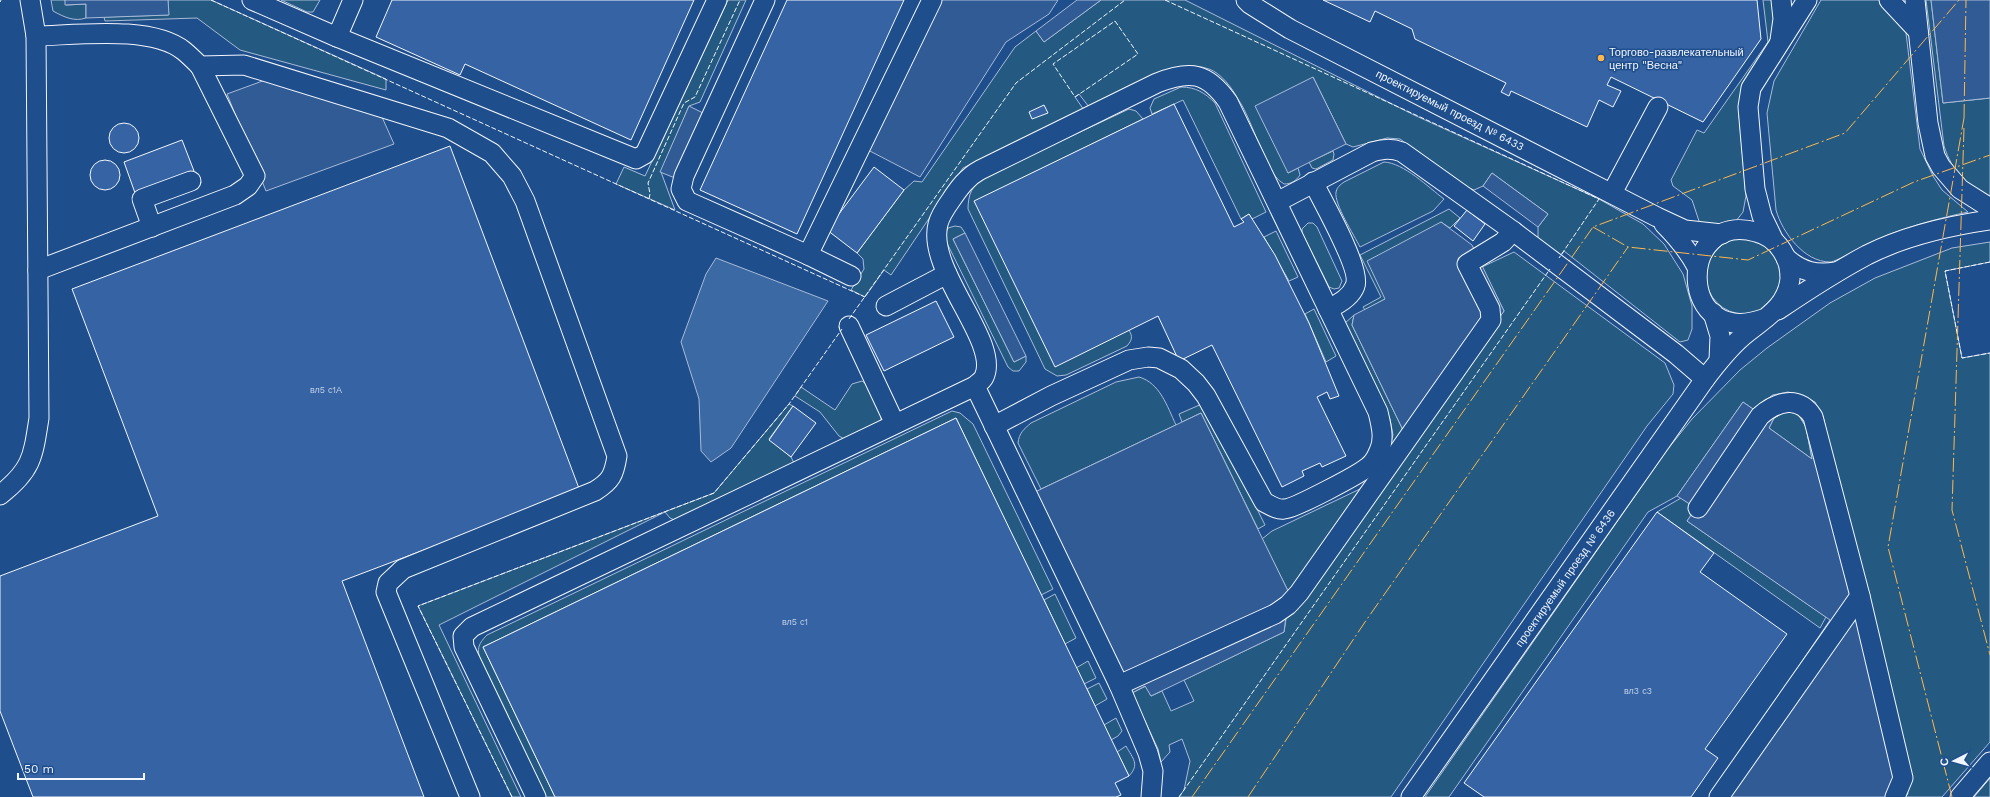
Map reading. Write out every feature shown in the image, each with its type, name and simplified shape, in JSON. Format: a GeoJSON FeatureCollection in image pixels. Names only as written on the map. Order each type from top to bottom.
{"type":"FeatureCollection","features":[{"type":"Feature","properties":{"kind":"street"},"geometry":{"type":"LineString","coordinates":[[0,495],[16,483],[30,463],[35,445],[39,418],[36,36],[30,0]]}},
{"type":"Feature","properties":{"kind":"street"},"geometry":{"type":"LineString","coordinates":[[252,0],[337,37],[636,159],[645,154],[717,0]]}},
{"type":"Feature","properties":{"kind":"street"},"geometry":{"type":"LineString","coordinates":[[337,37],[353,0]]}},
{"type":"Feature","properties":{"kind":"street"},"geometry":{"type":"LineString","coordinates":[[765,0],[684,176],[681,189],[687,201],[852,276]]}},
{"type":"Feature","properties":{"kind":"street"},"geometry":{"type":"LineString","coordinates":[[808,255],[932,0]]}},
{"type":"Feature","properties":{"kind":"street","name":"проектируемый проезд № 6433"},"geometry":{"type":"LineString","coordinates":[[1246,0],[1290,29],[1657,217]]}},
{"type":"Feature","properties":{"kind":"street"},"geometry":{"type":"LineString","coordinates":[[1780,41],[1782,19],[1781,0]]}},
{"type":"Feature","properties":{"kind":"street"},"geometry":{"type":"LineString","coordinates":[[1774,241],[1762,216],[1755,189],[1748,106],[1751,88],[1807,0]]}},
{"type":"Feature","properties":{"kind":"street"},"geometry":{"type":"LineString","coordinates":[[1889,0],[1918,31]]}},
{"type":"Feature","properties":{"kind":"street"},"geometry":{"type":"LineString","coordinates":[[1915,0],[1928,123],[1935,156],[1941,167],[1960,189],[1990,208]]}},
{"type":"Feature","properties":{"kind":"street"},"geometry":{"type":"LineString","coordinates":[[36,36],[133,34],[151,36],[184,50],[200,66],[255,176],[248,186],[235,195],[38,270]]}},
{"type":"Feature","properties":{"kind":"street"},"geometry":{"type":"LineString","coordinates":[[200,66],[244,65],[448,128],[492,152],[512,176],[525,201],[617,456],[615,470],[608,482],[595,491],[403,569],[388,583],[386,592],[470,797]]}},
{"type":"Feature","properties":{"kind":"street"},"geometry":{"type":"LineString","coordinates":[[536,797],[464,647],[463,636],[472,627],[975,386],[984,378],[987,367],[984,349],[947,274],[937,243],[938,224],[955,194],[970,176],[1157,83],[1183,75],[1195,75],[1209,80],[1224,95],[1378,412],[1383,441],[1370,466],[1358,474],[1284,510],[1274,508],[1264,502],[1220,420],[1196,383],[1181,370],[1159,358],[1148,357],[1129,360],[1051,396],[994,426]]}},
{"type":"Feature","properties":{"kind":"street"},"geometry":{"type":"LineString","coordinates":[[1612,193],[1658,108]]}},
{"type":"Feature","properties":{"kind":"street"},"geometry":{"type":"LineString","coordinates":[[1277,202],[1372,152],[1383,149],[1393,149],[1413,158],[1513,231],[1676,354],[1705,379]]}},
{"type":"Feature","properties":{"kind":"street"},"geometry":{"type":"LineString","coordinates":[[152,227],[142,199],[191,181]]}},
{"type":"Feature","properties":{"kind":"street"},"geometry":{"type":"LineString","coordinates":[[1313,182],[1350,257],[1356,276],[1356,285],[1350,296],[1328,309]]}},
{"type":"Feature","properties":{"kind":"street"},"geometry":{"type":"LineString","coordinates":[[1657,217],[1685,230],[1728,232],[1752,208],[1755,189]]}},
{"type":"Feature","properties":{"kind":"street"},"geometry":{"type":"LineString","coordinates":[[1657,217],[1677,237],[1697,267]]}},
{"type":"Feature","properties":{"kind":"street","name":"проектируемый проезд № 6436"},"geometry":{"type":"LineString","coordinates":[[1411,797],[1705,379],[1719,360],[1743,336],[1770,316],[1868,255],[1908,239],[1950,226],[1990,220]]}},
{"type":"Feature","properties":{"kind":"street"},"geometry":{"type":"LineString","coordinates":[[1119,685],[1274,614],[1288,605],[1300,594],[1491,320],[1490,309],[1467,264],[1503,242],[1513,231]]}},
{"type":"Feature","properties":{"kind":"street","name":"проектируемый проезд № 6436"},"geometry":{"type":"LineString","coordinates":[[1786,258],[1790,273],[1789,288],[1783,302],[1770,316],[1753,323],[1739,324],[1725,320],[1713,313],[1704,304],[1698,292],[1696,280],[1697,267],[1702,254],[1710,242],[1728,232],[1755,232],[1774,241],[1786,258],[1796,266],[1814,274],[1840,272]]}},
{"type":"Feature","properties":{"kind":"street"},"geometry":{"type":"LineString","coordinates":[[886,306],[947,274]]}},
{"type":"Feature","properties":{"kind":"street","name":"проектируемый проезд № 6436"},"geometry":{"type":"LineString","coordinates":[[1713,313],[1720,336],[1719,360]]}},
{"type":"Feature","properties":{"kind":"street"},"geometry":{"type":"LineString","coordinates":[[848,326],[895,424]]}},
{"type":"Feature","properties":{"kind":"street"},"geometry":{"type":"LineString","coordinates":[[975,386],[1119,685],[1148,753],[1153,771],[1151,797]]}},
{"type":"Feature","properties":{"kind":"street"},"geometry":{"type":"LineString","coordinates":[[1698,508],[1760,416],[1775,405],[1784,402],[1802,405],[1809,410],[1813,417],[1860,596],[1903,778],[1895,797]]}},
{"type":"Feature","properties":{"kind":"street"},"geometry":{"type":"LineString","coordinates":[[1719,797],[1860,596]]}},
{"type":"Feature","properties":{"kind":"street"},"geometry":{"type":"LineString","coordinates":[[1960,797],[1990,762]]}},
{"type":"Feature","properties":{"kind":"shaded area"},"geometry":{"type":"Polygon","coordinates":[[[51,0],[65,0],[66,5],[86,4],[86,18],[73,19],[53,11],[51,0]]]}},
{"type":"Feature","properties":{"kind":"shaded area"},"geometry":{"type":"Polygon","coordinates":[[[65,0],[168,0],[169,15],[86,18],[86,4],[65,5],[65,0]]]}},
{"type":"Feature","properties":{"kind":"shaded area"},"geometry":{"type":"Polygon","coordinates":[[[168,0],[211,0],[386,79],[386,90],[240,50],[197,18],[105,21],[104,17],[168,15],[168,0]]]}},
{"type":"Feature","properties":{"kind":"shaded area"},"geometry":{"type":"Polygon","coordinates":[[[281,0],[320,0],[313,12],[307,12],[281,0]]]}},
{"type":"Feature","properties":{"kind":"shaded area"},"geometry":{"type":"Polygon","coordinates":[[[728,0],[746,0],[700,102],[689,106],[661,172],[675,210],[616,184],[624,167],[645,176],[728,0]]]}},
{"type":"Feature","properties":{"kind":"shaded area"},"geometry":{"type":"Polygon","coordinates":[[[936,0],[1058,0],[1049,14],[1006,42],[920,177],[866,149],[936,0]]]}},
{"type":"Feature","properties":{"kind":"shaded area"},"geometry":{"type":"Polygon","coordinates":[[[1077,0],[1101,0],[1044,42],[1036,31],[1077,0]]]}},
{"type":"Feature","properties":{"kind":"shaded area"},"geometry":{"type":"Polygon","coordinates":[[[1101,0],[1185,0],[1414,115],[1599,199],[1643,224],[1664,244],[1683,274],[1692,306],[1692,329],[1688,340],[1680,342],[1564,251],[1560,257],[1538,239],[1538,227],[1548,214],[1492,173],[1483,186],[1474,190],[1400,139],[1387,138],[1353,147],[1346,144],[1313,77],[1288,173],[1298,168],[1300,175],[1293,182],[1284,184],[1275,176],[1266,160],[1244,109],[1236,95],[1218,74],[1209,69],[1195,66],[1180,67],[1164,71],[1131,85],[1089,107],[1079,94],[1075,97],[1084,110],[963,168],[891,275],[884,270],[865,297],[851,290],[864,269],[863,259],[857,253],[904,190],[914,181],[922,182],[1015,47],[1036,31],[1044,42],[1101,0]]]}},
{"type":"Feature","properties":{"kind":"shaded area"},"geometry":{"type":"Polygon","coordinates":[[[1763,0],[1772,0],[1775,32],[1740,100],[1739,115],[1746,196],[1743,212],[1736,221],[1728,226],[1700,224],[1692,200],[1673,186],[1671,180],[1697,130],[1704,133],[1768,42],[1763,0]]]}},
{"type":"Feature","properties":{"kind":"shaded area"},"geometry":{"type":"Polygon","coordinates":[[[1821,0],[1883,0],[1899,18],[1906,33],[1920,149],[1933,176],[1942,190],[1968,212],[1898,231],[1830,262],[1820,261],[1803,251],[1789,236],[1779,219],[1776,210],[1767,113],[1774,81],[1821,0]]]}},
{"type":"Feature","properties":{"kind":"shaded area"},"geometry":{"type":"Polygon","coordinates":[[[1926,0],[1931,0],[1943,103],[1990,98],[1990,197],[1967,182],[1961,176],[1951,163],[1944,146],[1926,0]]]}},
{"type":"Feature","properties":{"kind":"shaded area"},"geometry":{"type":"Polygon","coordinates":[[[1931,0],[1990,0],[1990,98],[1943,103],[1931,0]]]}},
{"type":"Feature","properties":{"kind":"shaded area"},"geometry":{"type":"Polygon","coordinates":[[[1313,77],[1346,144],[1288,173],[1255,106],[1313,77]]]}},
{"type":"Feature","properties":{"kind":"shaded area"},"geometry":{"type":"Polygon","coordinates":[[[268,79],[382,117],[394,144],[266,191],[227,94],[268,79]]]}},
{"type":"Feature","properties":{"kind":"shaded area"},"geometry":{"type":"Polygon","coordinates":[[[1181,87],[1200,91],[1215,103],[1266,212],[1252,219],[1249,214],[1241,219],[1183,100],[1152,114],[1150,108],[1154,99],[1181,87]]]}},
{"type":"Feature","properties":{"kind":"shaded area"},"geometry":{"type":"Polygon","coordinates":[[[689,106],[703,113],[675,178],[660,172],[689,106]]]}},
{"type":"Feature","properties":{"kind":"shaded area"},"geometry":{"type":"Polygon","coordinates":[[[1129,109],[1136,111],[1143,119],[974,202],[1130,332],[1131,338],[1127,346],[1066,375],[1057,376],[1045,369],[968,209],[970,195],[976,183],[984,177],[1129,109]]]}},
{"type":"Feature","properties":{"kind":"shaded area"},"geometry":{"type":"Polygon","coordinates":[[[1333,151],[1333,160],[1316,169],[1312,168],[1309,162],[1333,151]]]}},
{"type":"Feature","properties":{"kind":"shaded area"},"geometry":{"type":"Polygon","coordinates":[[[1384,162],[1392,163],[1408,171],[1444,199],[1433,211],[1360,247],[1341,212],[1336,197],[1336,190],[1344,182],[1384,162]]]}},
{"type":"Feature","properties":{"kind":"shaded area"},"geometry":{"type":"Polygon","coordinates":[[[1492,173],[1548,214],[1538,227],[1483,186],[1492,173]]]}},
{"type":"Feature","properties":{"kind":"shaded area"},"geometry":{"type":"Polygon","coordinates":[[[1449,209],[1460,218],[1450,228],[1441,222],[1385,299],[1365,310],[1363,307],[1381,297],[1360,255],[1449,209]]]}},
{"type":"Feature","properties":{"kind":"shaded area"},"geometry":{"type":"Polygon","coordinates":[[[1441,222],[1472,245],[1504,311],[1413,442],[1402,428],[1352,325],[1354,315],[1385,299],[1367,261],[1441,222]]]}},
{"type":"Feature","properties":{"kind":"shaded area"},"geometry":{"type":"Polygon","coordinates":[[[1308,223],[1313,223],[1317,227],[1342,281],[1339,288],[1334,289],[1329,287],[1302,233],[1302,229],[1308,223]]]}},
{"type":"Feature","properties":{"kind":"shaded area"},"geometry":{"type":"Polygon","coordinates":[[[955,226],[961,227],[965,233],[953,239],[1014,362],[1026,356],[1026,362],[1019,371],[1013,371],[1008,367],[944,237],[948,228],[955,226]]]}},
{"type":"Feature","properties":{"kind":"shaded area"},"geometry":{"type":"Polygon","coordinates":[[[1276,231],[1298,277],[1289,281],[1264,237],[1276,231]]]}},
{"type":"Feature","properties":{"kind":"shaded area"},"geometry":{"type":"Polygon","coordinates":[[[965,233],[1026,356],[1014,362],[953,239],[965,233]]]}},
{"type":"Feature","properties":{"kind":"shaded area"},"geometry":{"type":"Polygon","coordinates":[[[1744,238],[1759,241],[1771,249],[1779,261],[1782,276],[1779,291],[1771,303],[1759,311],[1744,314],[1729,311],[1717,303],[1709,291],[1706,276],[1709,261],[1717,249],[1729,241],[1744,238]]]}},
{"type":"Feature","properties":{"kind":"shaded area"},"geometry":{"type":"Polygon","coordinates":[[[1990,242],[1990,262],[1945,271],[1962,358],[1990,353],[1990,742],[1942,797],[1905,797],[1908,794],[1823,416],[1773,395],[1753,409],[1743,402],[1677,496],[1648,512],[1449,797],[1425,797],[1667,450],[1692,419],[1740,370],[1767,348],[1830,303],[1875,278],[1952,248],[1990,242]]]}},
{"type":"Feature","properties":{"kind":"shaded area"},"geometry":{"type":"Polygon","coordinates":[[[1514,252],[1665,363],[1674,385],[1673,394],[1647,426],[1391,797],[1179,797],[1184,790],[1190,761],[1182,739],[1169,745],[1170,752],[1161,762],[1158,749],[1132,693],[1146,686],[1151,696],[1162,691],[1171,711],[1194,701],[1184,680],[1284,632],[1287,612],[1504,311],[1482,267],[1514,252]]]}},
{"type":"Feature","properties":{"kind":"shaded area"},"geometry":{"type":"Polygon","coordinates":[[[716,258],[828,301],[731,448],[711,462],[701,451],[699,399],[681,342],[706,274],[716,258]]]}},
{"type":"Feature","properties":{"kind":"shaded area"},"geometry":{"type":"Polygon","coordinates":[[[1314,309],[1336,356],[1326,362],[1305,314],[1314,309]]]}},
{"type":"Feature","properties":{"kind":"shaded area"},"geometry":{"type":"Polygon","coordinates":[[[1354,315],[1352,325],[1402,428],[1402,434],[1289,593],[1262,539],[1272,531],[1360,489],[1389,450],[1393,435],[1390,419],[1344,324],[1354,315]]]}},
{"type":"Feature","properties":{"kind":"shaded area"},"geometry":{"type":"Polygon","coordinates":[[[1139,377],[1152,384],[1158,390],[1176,425],[1041,489],[1018,443],[1019,436],[1024,429],[1031,423],[1116,382],[1139,377]]]}},
{"type":"Feature","properties":{"kind":"shaded area"},"geometry":{"type":"Polygon","coordinates":[[[862,381],[866,384],[881,416],[881,422],[846,440],[839,436],[820,412],[795,396],[801,387],[835,410],[852,384],[862,381]]]}},
{"type":"Feature","properties":{"kind":"shaded area"},"geometry":{"type":"Polygon","coordinates":[[[1788,392],[1801,395],[1815,402],[1823,416],[1858,572],[1910,782],[1905,797],[1710,797],[1830,620],[1687,521],[1696,508],[1677,496],[1743,402],[1753,409],[1773,395],[1788,392]],[[1785,411],[1774,418],[1769,428],[1812,459],[1806,427],[1798,414],[1785,411]]]}},
{"type":"Feature","properties":{"kind":"shaded area"},"geometry":{"type":"Polygon","coordinates":[[[1204,403],[1265,525],[1258,529],[1201,413],[1182,422],[1179,414],[1204,403]]]}},
{"type":"Feature","properties":{"kind":"shaded area"},"geometry":{"type":"Polygon","coordinates":[[[789,404],[793,406],[769,439],[791,457],[795,465],[679,522],[670,518],[665,512],[439,625],[521,797],[512,797],[418,606],[714,493],[789,404]]]}},
{"type":"Feature","properties":{"kind":"shaded area"},"geometry":{"type":"Polygon","coordinates":[[[952,411],[960,413],[973,424],[1053,589],[1041,595],[956,418],[483,647],[555,797],[545,797],[481,662],[479,648],[481,642],[487,635],[952,411]]]}},
{"type":"Feature","properties":{"kind":"shaded area"},"geometry":{"type":"Polygon","coordinates":[[[1785,411],[1798,414],[1806,427],[1812,459],[1769,428],[1774,418],[1785,411]]]}},
{"type":"Feature","properties":{"kind":"shaded area"},"geometry":{"type":"Polygon","coordinates":[[[1201,413],[1289,593],[1284,632],[1151,696],[1145,686],[1132,693],[1035,492],[1201,413]]]}},
{"type":"Feature","properties":{"kind":"shaded area"},"geometry":{"type":"Polygon","coordinates":[[[1681,498],[1696,508],[1687,521],[1826,617],[1820,628],[1657,512],[1681,498]]]}},
{"type":"Feature","properties":{"kind":"shaded area"},"geometry":{"type":"Polygon","coordinates":[[[1055,594],[1076,638],[1065,644],[1044,600],[1055,594]]]}},
{"type":"Feature","properties":{"kind":"shaded area"},"geometry":{"type":"Polygon","coordinates":[[[1088,661],[1096,678],[1084,684],[1076,668],[1088,661]]]}},
{"type":"Feature","properties":{"kind":"shaded area"},"geometry":{"type":"Polygon","coordinates":[[[1099,683],[1107,699],[1095,706],[1087,689],[1099,683]]]}},
{"type":"Feature","properties":{"kind":"shaded area"},"geometry":{"type":"Polygon","coordinates":[[[1116,718],[1122,731],[1118,736],[1111,740],[1104,725],[1116,718]]]}},
{"type":"Feature","properties":{"kind":"shaded area"},"geometry":{"type":"Polygon","coordinates":[[[1126,746],[1135,765],[1129,776],[1117,752],[1126,746]]]}},
{"type":"Feature","properties":{"kind":"shaded area"},"geometry":{"type":"Polygon","coordinates":[[[1990,778],[1990,797],[1974,797],[1990,778]]]}},
{"type":"Feature","properties":{"kind":"building"},"geometry":{"type":"Polygon","coordinates":[[[392,0],[694,0],[631,140],[465,64],[460,75],[376,37],[392,0]]]}},
{"type":"Feature","properties":{"kind":"building"},"geometry":{"type":"Polygon","coordinates":[[[787,0],[904,0],[797,234],[700,190],[787,0]]]}},
{"type":"Feature","properties":{"kind":"building","name":"Торгово-развлекательный центр \"Весна\""},"geometry":{"type":"Polygon","coordinates":[[[1323,0],[1757,0],[1761,39],[1703,122],[1611,77],[1607,85],[1621,91],[1613,107],[1599,100],[1587,127],[1511,91],[1509,96],[1501,92],[1506,83],[1415,39],[1412,29],[1375,11],[1370,22],[1323,0]]]}},
{"type":"Feature","properties":{"kind":"building"},"geometry":{"type":"Polygon","coordinates":[[[1174,104],[1234,227],[1244,222],[1241,219],[1249,214],[1275,255],[1309,323],[1339,396],[1330,399],[1327,392],[1317,397],[1346,456],[1322,467],[1320,463],[1302,471],[1304,476],[1282,487],[1212,345],[1179,361],[1158,316],[1055,367],[974,201],[1174,104]]]}},
{"type":"Feature","properties":{"kind":"building"},"geometry":{"type":"Polygon","coordinates":[[[1044,105],[1048,113],[1032,119],[1029,112],[1044,105]]]}},
{"type":"Feature","properties":{"kind":"building"},"geometry":{"type":"Polygon","coordinates":[[[124,123],[134,128],[139,138],[134,148],[124,153],[114,148],[109,138],[114,128],[124,123]]]}},
{"type":"Feature","properties":{"kind":"building"},"geometry":{"type":"Polygon","coordinates":[[[182,140],[194,171],[135,193],[124,162],[182,140]]]}},
{"type":"Feature","properties":{"kind":"building"},"geometry":{"type":"Polygon","coordinates":[[[450,146],[580,491],[342,581],[424,797],[33,797],[0,711],[0,576],[158,516],[72,289],[450,146]]]}},
{"type":"Feature","properties":{"kind":"building"},"geometry":{"type":"Polygon","coordinates":[[[105,160],[111,161],[119,169],[119,181],[111,189],[105,190],[99,189],[91,181],[90,175],[91,169],[99,161],[105,160]]]}},
{"type":"Feature","properties":{"kind":"building"},"geometry":{"type":"Polygon","coordinates":[[[874,167],[904,190],[857,253],[827,230],[874,167]]]}},
{"type":"Feature","properties":{"kind":"building"},"geometry":{"type":"Polygon","coordinates":[[[1467,210],[1485,224],[1473,241],[1454,226],[1467,210]]]}},
{"type":"Feature","properties":{"kind":"building"},"geometry":{"type":"Polygon","coordinates":[[[936,301],[954,337],[884,371],[866,335],[936,301]]]}},
{"type":"Feature","properties":{"kind":"building"},"geometry":{"type":"Polygon","coordinates":[[[793,406],[816,423],[791,457],[769,440],[793,406]]]}},
{"type":"Feature","properties":{"kind":"building"},"geometry":{"type":"Polygon","coordinates":[[[956,418],[1129,776],[1115,783],[1121,795],[1116,797],[555,797],[483,647],[956,418]]]}},
{"type":"Feature","properties":{"kind":"building"},"geometry":{"type":"Polygon","coordinates":[[[1657,512],[1714,553],[1700,572],[1787,634],[1705,749],[1718,758],[1691,797],[1484,797],[1464,783],[1657,512]]]}},
{"type":"Feature","properties":{"kind":"fence"},"geometry":{"type":"LineString","coordinates":[[211,0],[865,297]]}},
{"type":"Feature","properties":{"kind":"fence"},"geometry":{"type":"LineString","coordinates":[[649,199],[650,194],[648,183],[684,103],[695,97],[740,0]]}},
{"type":"Feature","properties":{"kind":"fence"},"geometry":{"type":"LineString","coordinates":[[849,319],[1016,83],[1125,0]]}},
{"type":"Feature","properties":{"kind":"fence"},"geometry":{"type":"LineString","coordinates":[[1165,0],[1599,199],[1559,258]]}},
{"type":"Feature","properties":{"kind":"fence"},"geometry":{"type":"LineString","coordinates":[[1115,21],[1138,54],[1075,97],[1053,64],[1115,21]]}},
{"type":"Feature","properties":{"kind":"fence"},"geometry":{"type":"LineString","coordinates":[[1990,262],[1945,271],[1962,358],[1990,353]]}},
{"type":"Feature","properties":{"kind":"fence"},"geometry":{"type":"LineString","coordinates":[[1179,797],[1550,269]]}},
{"type":"Feature","properties":{"kind":"fence"},"geometry":{"type":"LineString","coordinates":[[512,797],[418,606],[714,493],[789,404],[842,329]]}},
{"type":"Feature","properties":{"kind":"power"},"geometry":{"type":"LineString","coordinates":[[1192,797],[1593,227],[1845,133],[1959,0]]}},
{"type":"Feature","properties":{"kind":"power"},"geometry":{"type":"LineString","coordinates":[[1964,118],[1966,0]]}},
{"type":"Feature","properties":{"kind":"power"},"geometry":{"type":"LineString","coordinates":[[1952,797],[1888,547],[1964,118]]}},
{"type":"Feature","properties":{"kind":"power"},"geometry":{"type":"LineString","coordinates":[[1964,128],[1952,510],[1990,655]]}},
{"type":"Feature","properties":{"kind":"power"},"geometry":{"type":"LineString","coordinates":[[1593,227],[1628,247],[1748,260],[1914,182],[1990,155]]}},
{"type":"Feature","properties":{"kind":"power"},"geometry":{"type":"LineString","coordinates":[[1248,797],[1365,622],[1628,247]]}},
{"type":"Feature","properties":{"kind":"place","name":"Торгово-развлекательный центр \"Весна\""},"geometry":{"type":"Point","coordinates":[1601,58]}}]}
